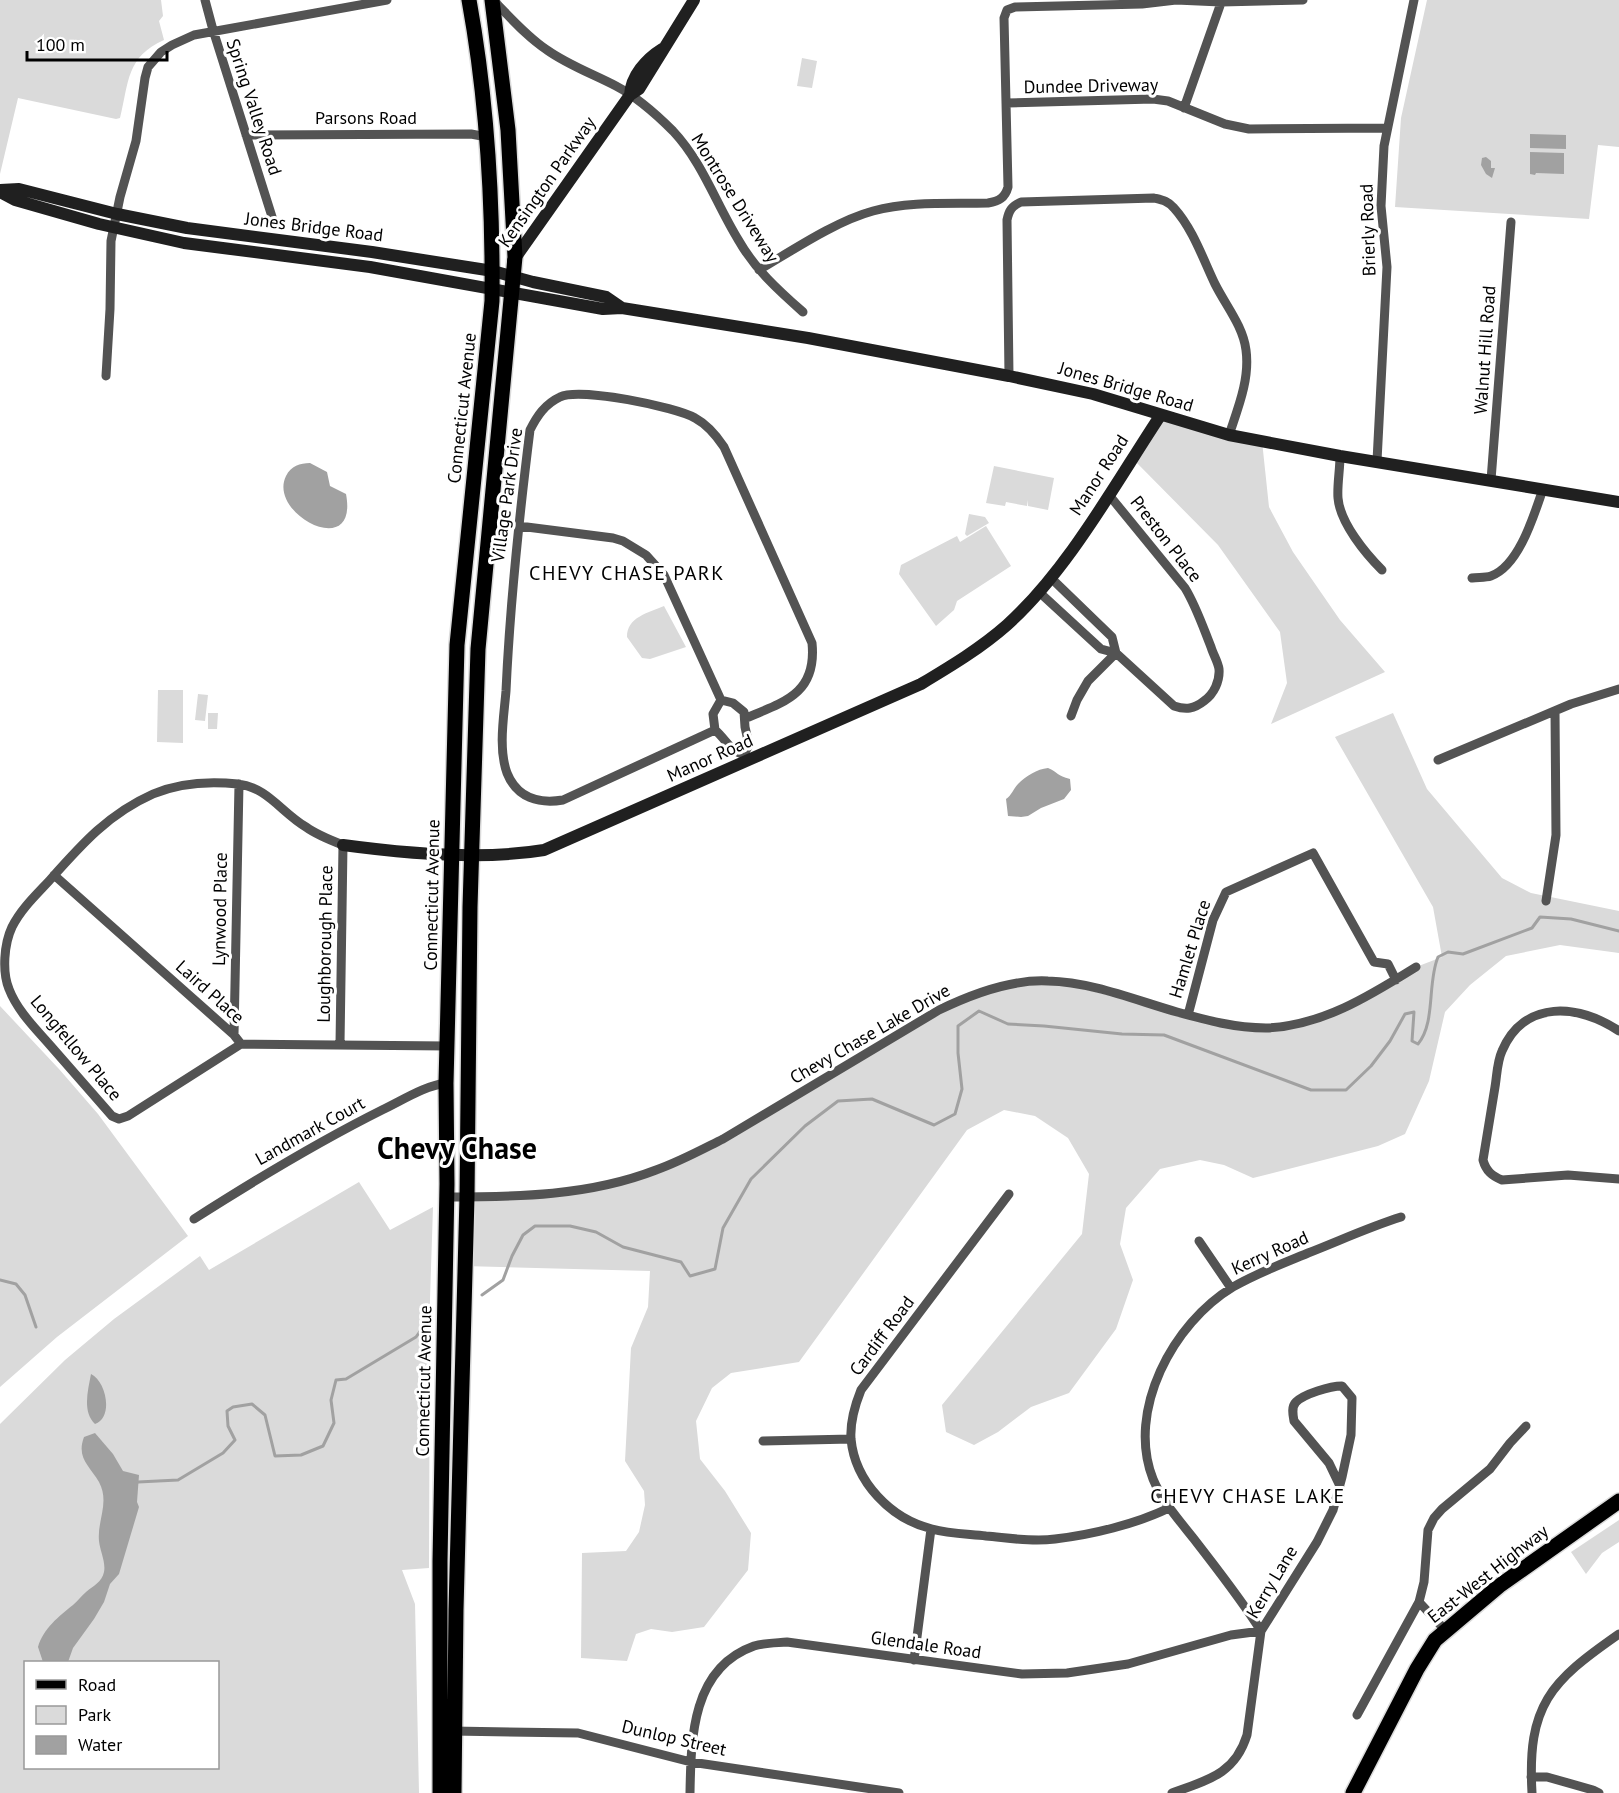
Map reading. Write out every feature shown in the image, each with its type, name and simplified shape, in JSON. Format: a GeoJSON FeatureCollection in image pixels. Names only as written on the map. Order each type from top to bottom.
{"type":"FeatureCollection","features":[{"type":"Feature","properties":{"kind":"main road","name":"Connecticut Avenue"},"geometry":{"type":"LineString","coordinates":[[440,1793],[447,1731],[467,1197],[472,854],[478,649],[506,278],[469,0]]}},
{"type":"Feature","properties":{"kind":"main road","name":"Connecticut Avenue"},"geometry":{"type":"LineString","coordinates":[[454,1793],[447,1731],[440,1561],[447,1197],[446,1083],[457,645],[493,289],[506,278],[516,257],[508,130],[493,0]]}},
{"type":"Feature","properties":{"kind":"main road","name":"Kensington Parkway"},"geometry":{"type":"LineString","coordinates":[[516,257],[630,95],[631,84],[650,56],[665,46],[694,0]]}},
{"type":"Feature","properties":{"kind":"main road","name":"Jones Bridge Road"},"geometry":{"type":"LineString","coordinates":[[0,191],[19,189],[117,214],[187,228],[372,252],[506,278],[603,309],[622,308],[808,338],[1009,376],[1093,394],[1229,435],[1340,456],[1619,502]]}},
{"type":"Feature","properties":{"kind":"main road","name":"Jones Bridge Road"},"geometry":{"type":"LineString","coordinates":[[0,191],[15,200],[114,228],[184,243],[370,267],[493,289]]}},
{"type":"Feature","properties":{"kind":"main road","name":"Manor Road"},"geometry":{"type":"LineString","coordinates":[[343,845],[452,854],[544,850],[746,758],[921,684],[969,655],[1006,625],[1039,592],[1109,495],[1160,416]]}},
{"type":"Feature","properties":{"kind":"main road","name":"East-West Highway"},"geometry":{"type":"LineString","coordinates":[[1353,1793],[1417,1669],[1444,1630],[1498,1586],[1619,1501]]}},
{"type":"Feature","properties":{"kind":"street","name":"Spring Valley Road"},"geometry":{"type":"LineString","coordinates":[[205,0],[274,223]]}},
{"type":"Feature","properties":{"kind":"street"},"geometry":{"type":"LineString","coordinates":[[106,376],[111,241],[135,141],[148,67],[161,52],[194,35],[387,0]]}},
{"type":"Feature","properties":{"kind":"street","name":"Montrose Driveway"},"geometry":{"type":"LineString","coordinates":[[493,0],[525,33],[548,51],[630,95],[657,116],[692,154],[738,239],[759,270],[803,312]]}},
{"type":"Feature","properties":{"kind":"street"},"geometry":{"type":"LineString","coordinates":[[759,270],[843,223],[875,211],[904,205],[988,203],[1004,197],[1008,187],[1004,18],[1007,10],[1015,7],[1176,0],[1303,0]]}},
{"type":"Feature","properties":{"kind":"street","name":"Brierly Road"},"geometry":{"type":"LineString","coordinates":[[1377,461],[1387,267],[1381,206],[1384,146],[1414,0]]}},
{"type":"Feature","properties":{"kind":"street"},"geometry":{"type":"LineString","coordinates":[[1184,108],[1222,1]]}},
{"type":"Feature","properties":{"kind":"street","name":"Dundee Driveway"},"geometry":{"type":"LineString","coordinates":[[1007,103],[1154,99],[1249,129],[1387,128]]}},
{"type":"Feature","properties":{"kind":"street","name":"Parsons Road"},"geometry":{"type":"LineString","coordinates":[[246,135],[471,134],[487,136]]}},
{"type":"Feature","properties":{"kind":"street"},"geometry":{"type":"LineString","coordinates":[[1009,376],[1007,220],[1009,211],[1014,205],[1021,202],[1110,199],[1154,198],[1166,201],[1187,225],[1216,286],[1240,329],[1246,351],[1245,385],[1229,435]]}},
{"type":"Feature","properties":{"kind":"street","name":"Walnut Hill Road"},"geometry":{"type":"LineString","coordinates":[[1491,480],[1511,222]]}},
{"type":"Feature","properties":{"kind":"street","name":"Village Park Drive"},"geometry":{"type":"LineString","coordinates":[[715,730],[563,800],[542,802],[532,799],[514,785],[507,772],[503,740],[512,580],[530,430],[536,417],[546,406],[562,396],[579,393],[637,402],[685,413],[703,423],[724,447],[812,643],[813,664],[806,684],[793,696],[746,718]]}},
{"type":"Feature","properties":{"kind":"street"},"geometry":{"type":"LineString","coordinates":[[1340,456],[1338,500],[1342,511],[1347,524],[1367,555],[1382,570]]}},
{"type":"Feature","properties":{"kind":"street"},"geometry":{"type":"LineString","coordinates":[[1472,578],[1491,576],[1512,559],[1525,537],[1543,489]]}},
{"type":"Feature","properties":{"kind":"street","name":"Preston Place"},"geometry":{"type":"LineString","coordinates":[[1039,592],[1101,649],[1116,653],[1174,705],[1184,709],[1192,708],[1205,701],[1213,692],[1218,681],[1219,668],[1189,594],[1109,495]]}},
{"type":"Feature","properties":{"kind":"street"},"geometry":{"type":"LineString","coordinates":[[519,526],[613,538],[629,544],[646,555],[664,575],[721,700]]}},
{"type":"Feature","properties":{"kind":"street","name":"Preston Place"},"geometry":{"type":"LineString","coordinates":[[1051,578],[1112,637],[1116,653]]}},
{"type":"Feature","properties":{"kind":"street"},"geometry":{"type":"LineString","coordinates":[[1071,716],[1088,681],[1116,653]]}},
{"type":"Feature","properties":{"kind":"street"},"geometry":{"type":"LineString","coordinates":[[1438,760],[1605,691],[1619,688]]}},
{"type":"Feature","properties":{"kind":"street"},"geometry":{"type":"LineString","coordinates":[[721,700],[739,706],[744,712],[749,745],[746,758],[732,749],[723,736],[715,730],[713,714],[721,700]]}},
{"type":"Feature","properties":{"kind":"street"},"geometry":{"type":"LineString","coordinates":[[1546,901],[1556,835],[1555,711]]}},
{"type":"Feature","properties":{"kind":"street","name":"Manor Road"},"geometry":{"type":"LineString","coordinates":[[166,789],[196,783],[238,784],[260,790],[305,827],[343,845]]}},
{"type":"Feature","properties":{"kind":"street","name":"Lynwood Place"},"geometry":{"type":"LineString","coordinates":[[234,1035],[238,784]]}},
{"type":"Feature","properties":{"kind":"street","name":"Longfellow Place"},"geometry":{"type":"LineString","coordinates":[[166,789],[151,795],[95,830],[22,910],[11,929],[5,956],[8,989],[21,1011],[111,1116],[119,1119],[128,1116],[240,1044]]}},
{"type":"Feature","properties":{"kind":"street","name":"Loughborough Place"},"geometry":{"type":"LineString","coordinates":[[340,1044],[343,845]]}},
{"type":"Feature","properties":{"kind":"street","name":"Hamlet Place"},"geometry":{"type":"LineString","coordinates":[[1188,1015],[1213,920],[1226,892],[1312,853],[1374,962],[1388,964],[1396,980]]}},
{"type":"Feature","properties":{"kind":"street","name":"Laird Place"},"geometry":{"type":"LineString","coordinates":[[54,875],[234,1035],[240,1044],[448,1046]]}},
{"type":"Feature","properties":{"kind":"street","name":"Chevy Chase Lake Drive"},"geometry":{"type":"LineString","coordinates":[[447,1197],[556,1194],[605,1185],[655,1171],[723,1139],[939,1010],[968,996],[1009,985],[1047,980],[1086,986],[1210,1022],[1238,1027],[1267,1028],[1317,1019],[1355,1004],[1416,967]]}},
{"type":"Feature","properties":{"kind":"street"},"geometry":{"type":"LineString","coordinates":[[1619,1031],[1591,1016],[1561,1010],[1548,1011],[1525,1020],[1513,1033],[1500,1059],[1483,1160],[1485,1167],[1502,1180],[1568,1175],[1619,1179]]}},
{"type":"Feature","properties":{"kind":"street","name":"Landmark Court"},"geometry":{"type":"LineString","coordinates":[[194,1219],[274,1169],[338,1133],[414,1094],[446,1083]]}},
{"type":"Feature","properties":{"kind":"street","name":"Cardiff Road"},"geometry":{"type":"LineString","coordinates":[[1009,1194],[861,1390],[855,1406],[851,1439],[860,1471],[876,1496],[899,1515],[931,1529],[1024,1540],[1054,1540],[1094,1533],[1169,1508]]}},
{"type":"Feature","properties":{"kind":"street","name":"Kerry Road"},"geometry":{"type":"LineString","coordinates":[[1261,1631],[1246,1606],[1169,1508],[1153,1479],[1146,1455],[1144,1427],[1150,1396],[1178,1340],[1199,1315],[1231,1288],[1262,1272],[1401,1217]]}},
{"type":"Feature","properties":{"kind":"street"},"geometry":{"type":"LineString","coordinates":[[1199,1241],[1231,1288]]}},
{"type":"Feature","properties":{"kind":"street","name":"Kerry Lane"},"geometry":{"type":"LineString","coordinates":[[1173,1793],[1210,1779],[1229,1767],[1242,1750],[1247,1735],[1261,1631],[1317,1542],[1333,1510],[1340,1486],[1351,1435],[1353,1408],[1352,1398],[1348,1391],[1342,1386],[1336,1386],[1296,1401],[1292,1415],[1294,1421],[1329,1463],[1340,1486]]}},
{"type":"Feature","properties":{"kind":"street","name":"East-West Highway"},"geometry":{"type":"LineString","coordinates":[[1357,1714],[1419,1602],[1424,1582],[1428,1530],[1434,1518],[1490,1469],[1526,1426]]}},
{"type":"Feature","properties":{"kind":"street"},"geometry":{"type":"LineString","coordinates":[[763,1441],[851,1439]]}},
{"type":"Feature","properties":{"kind":"street"},"geometry":{"type":"LineString","coordinates":[[914,1660],[931,1529]]}},
{"type":"Feature","properties":{"kind":"street"},"geometry":{"type":"LineString","coordinates":[[1419,1602],[1444,1630]]}},
{"type":"Feature","properties":{"kind":"street","name":"Glendale Road"},"geometry":{"type":"LineString","coordinates":[[690,1793],[691,1762],[699,1703],[708,1682],[732,1658],[755,1646],[787,1642],[1022,1674],[1067,1673],[1128,1664],[1231,1635],[1261,1631]]}},
{"type":"Feature","properties":{"kind":"street"},"geometry":{"type":"LineString","coordinates":[[1532,1793],[1533,1739],[1543,1705],[1557,1683],[1579,1662],[1619,1634]]}},
{"type":"Feature","properties":{"kind":"street","name":"Dunlop Street"},"geometry":{"type":"LineString","coordinates":[[447,1731],[578,1733],[691,1762],[899,1793]]}},
{"type":"Feature","properties":{"kind":"street"},"geometry":{"type":"LineString","coordinates":[[1531,1777],[1547,1777],[1599,1793]]}},
{"type":"Feature","properties":{"kind":"green space"},"geometry":{"type":"Polygon","coordinates":[[[0,0],[161,0],[163,16],[159,21],[164,40],[142,54],[136,63],[128,82],[120,118],[18,98],[0,174],[0,0]]]}},
{"type":"Feature","properties":{"kind":"green space"},"geometry":{"type":"Polygon","coordinates":[[[1427,0],[1619,0],[1619,147],[1598,145],[1589,219],[1395,207],[1401,118],[1427,0]]]}},
{"type":"Feature","properties":{"kind":"green space"},"geometry":{"type":"Polygon","coordinates":[[[802,58],[817,61],[812,88],[797,86],[802,58]]]}},
{"type":"Feature","properties":{"kind":"green space"},"geometry":{"type":"Polygon","coordinates":[[[1160,416],[1262,441],[1269,507],[1293,552],[1340,620],[1385,672],[1271,724],[1287,683],[1280,632],[1218,545],[1132,458],[1160,416]]]}},
{"type":"Feature","properties":{"kind":"green space"},"geometry":{"type":"Polygon","coordinates":[[[994,466],[1054,478],[1048,510],[1028,506],[1028,500],[1027,506],[1006,502],[1005,506],[986,503],[994,466]]]}},
{"type":"Feature","properties":{"kind":"green space"},"geometry":{"type":"Polygon","coordinates":[[[969,514],[985,517],[989,523],[967,536],[965,534],[969,514]]]}},
{"type":"Feature","properties":{"kind":"green space"},"geometry":{"type":"Polygon","coordinates":[[[986,526],[1011,566],[957,601],[954,610],[936,626],[899,574],[901,565],[957,536],[960,542],[986,526]]]}},
{"type":"Feature","properties":{"kind":"green space"},"geometry":{"type":"Polygon","coordinates":[[[664,606],[686,647],[650,659],[642,658],[627,637],[628,630],[634,620],[664,606]]]}},
{"type":"Feature","properties":{"kind":"green space"},"geometry":{"type":"Polygon","coordinates":[[[158,690],[183,690],[183,743],[157,742],[158,690]]]}},
{"type":"Feature","properties":{"kind":"green space"},"geometry":{"type":"Polygon","coordinates":[[[198,694],[208,695],[205,721],[195,720],[198,694]]]}},
{"type":"Feature","properties":{"kind":"green space"},"geometry":{"type":"Polygon","coordinates":[[[208,713],[218,713],[217,729],[208,729],[208,713]]]}},
{"type":"Feature","properties":{"kind":"green space"},"geometry":{"type":"Polygon","coordinates":[[[1393,713],[1427,789],[1502,878],[1531,893],[1619,911],[1619,953],[1560,945],[1506,956],[1470,985],[1445,1012],[1429,1081],[1405,1134],[1378,1146],[1253,1178],[1224,1165],[1200,1160],[1160,1169],[1126,1208],[1120,1244],[1133,1280],[1116,1329],[1069,1393],[1031,1407],[998,1432],[974,1445],[946,1432],[942,1405],[1082,1234],[1089,1174],[1068,1138],[1035,1116],[1004,1110],[967,1130],[799,1362],[731,1373],[712,1388],[696,1421],[700,1459],[725,1491],[751,1533],[748,1570],[704,1627],[672,1632],[651,1629],[636,1634],[627,1661],[581,1658],[582,1553],[626,1551],[639,1532],[645,1505],[644,1491],[625,1461],[631,1348],[648,1307],[650,1271],[464,1266],[467,1197],[605,1185],[690,1156],[968,996],[1047,980],[1238,1027],[1317,1019],[1416,967],[1442,957],[1433,907],[1335,737],[1393,713]]]}},
{"type":"Feature","properties":{"kind":"green space"},"geometry":{"type":"Polygon","coordinates":[[[0,1006],[98,1114],[188,1236],[57,1337],[0,1387],[0,1006]]]}},
{"type":"Feature","properties":{"kind":"green space"},"geometry":{"type":"Polygon","coordinates":[[[359,1182],[390,1230],[433,1207],[430,1299],[429,1568],[402,1570],[415,1604],[419,1793],[0,1793],[0,1424],[65,1360],[114,1319],[200,1256],[209,1270],[359,1182]]]}},
{"type":"Feature","properties":{"kind":"green space"},"geometry":{"type":"Polygon","coordinates":[[[1619,1520],[1619,1542],[1602,1553],[1586,1574],[1571,1552],[1619,1520]]]}},
{"type":"Feature","properties":{"kind":"water"},"geometry":{"type":"Polygon","coordinates":[[[1530,134],[1566,135],[1566,149],[1530,148],[1530,134]]]}},
{"type":"Feature","properties":{"kind":"water"},"geometry":{"type":"Polygon","coordinates":[[[1530,152],[1564,153],[1564,174],[1530,174],[1530,152]]]}},
{"type":"Feature","properties":{"kind":"water"},"geometry":{"type":"Polygon","coordinates":[[[1486,157],[1491,161],[1491,168],[1495,168],[1492,178],[1486,174],[1481,165],[1482,158],[1486,157]]]}},
{"type":"Feature","properties":{"kind":"water"},"geometry":{"type":"Polygon","coordinates":[[[310,463],[327,472],[330,486],[346,494],[346,514],[339,525],[328,528],[314,525],[300,516],[289,504],[284,490],[286,476],[296,466],[310,463]]]}},
{"type":"Feature","properties":{"kind":"water"},"geometry":{"type":"Polygon","coordinates":[[[1048,768],[1070,779],[1071,790],[1064,799],[1028,816],[1008,816],[1006,799],[1016,786],[1032,773],[1048,768]]]}},
{"type":"Feature","properties":{"kind":"water"},"geometry":{"type":"Polygon","coordinates":[[[91,1374],[101,1384],[106,1399],[104,1414],[95,1424],[87,1407],[91,1374]]]}},
{"type":"Feature","properties":{"kind":"water"},"geometry":{"type":"Polygon","coordinates":[[[95,1433],[113,1454],[123,1471],[139,1475],[137,1502],[139,1507],[119,1574],[110,1584],[104,1602],[73,1648],[68,1661],[43,1661],[38,1647],[44,1634],[57,1618],[99,1581],[104,1572],[99,1541],[103,1504],[102,1490],[83,1456],[84,1437],[95,1433]]]}},
{"type":"Feature","properties":{"kind":"waterway"},"geometry":{"type":"LineString","coordinates":[[482,1295],[503,1280],[523,1235],[535,1226],[570,1226],[596,1232],[623,1247],[681,1262],[690,1276],[715,1269],[723,1228],[751,1179],[805,1126],[838,1101],[872,1099],[934,1125],[955,1114],[962,1089],[958,1026],[979,1011],[1008,1024],[1122,1034],[1164,1035],[1311,1090],[1346,1090],[1371,1066],[1390,1041],[1405,1014],[1414,1012],[1412,1041],[1418,1044],[1427,1025],[1438,957],[1448,952],[1463,954],[1532,928],[1540,917],[1571,919],[1619,931]]}},
{"type":"Feature","properties":{"kind":"waterway"},"geometry":{"type":"LineString","coordinates":[[0,1280],[16,1284],[25,1295],[36,1327]]}},
{"type":"Feature","properties":{"kind":"waterway"},"geometry":{"type":"LineString","coordinates":[[138,1482],[178,1480],[223,1453],[235,1440],[228,1426],[227,1411],[233,1407],[252,1404],[265,1415],[275,1456],[301,1455],[323,1446],[334,1423],[331,1400],[336,1380],[346,1379],[416,1337],[421,1330]]}},
{"type":"Feature","properties":{"kind":"district","name":"CHEVY CHASE PARK"},"geometry":{"type":"Point","coordinates":[627,573]}},
{"type":"Feature","properties":{"kind":"district","name":"Chevy Chase"},"geometry":{"type":"Point","coordinates":[457,1149]}},
{"type":"Feature","properties":{"kind":"district","name":"CHEVY CHASE LAKE"},"geometry":{"type":"Point","coordinates":[1248,1496]}}]}
